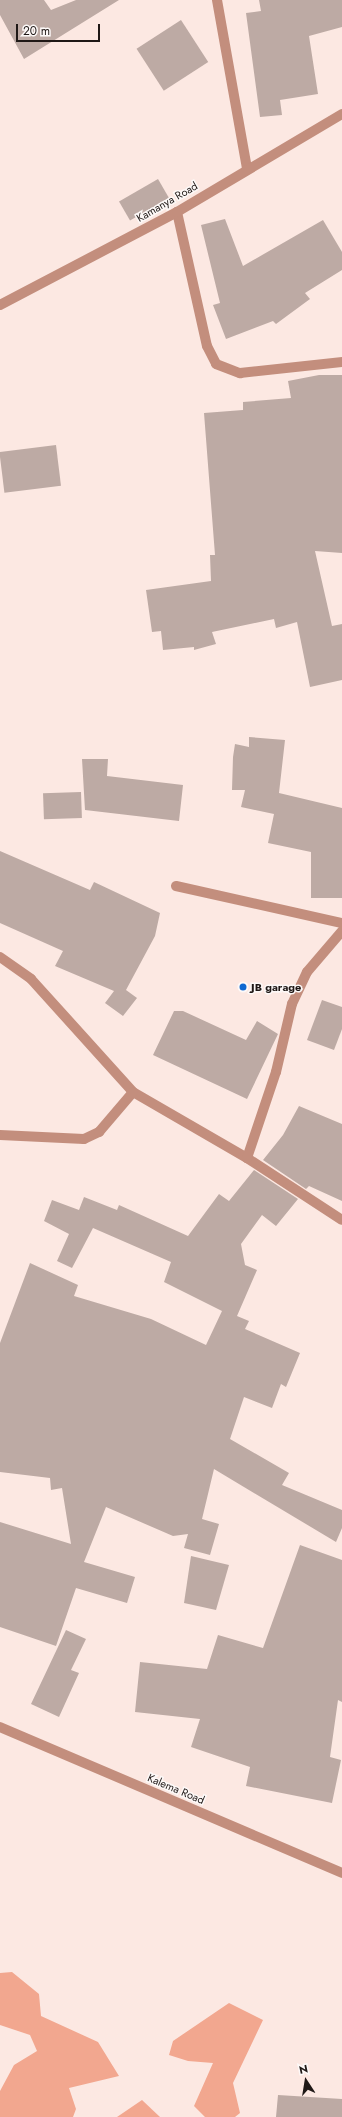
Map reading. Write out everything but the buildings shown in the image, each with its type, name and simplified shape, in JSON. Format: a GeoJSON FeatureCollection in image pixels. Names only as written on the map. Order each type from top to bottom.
{"type":"FeatureCollection","features":[{"type":"Feature","properties":{"kind":"street"},"geometry":{"type":"LineString","coordinates":[[217,0],[247,168]]}},
{"type":"Feature","properties":{"kind":"street","name":"Kamanya Road"},"geometry":{"type":"LineString","coordinates":[[0,305],[177,212],[247,168],[342,114]]}},
{"type":"Feature","properties":{"kind":"street"},"geometry":{"type":"LineString","coordinates":[[177,212],[207,346],[216,364],[240,373],[342,362]]}},
{"type":"Feature","properties":{"kind":"street"},"geometry":{"type":"LineString","coordinates":[[176,886],[342,923]]}},
{"type":"Feature","properties":{"kind":"street"},"geometry":{"type":"LineString","coordinates":[[246,1158],[276,1072],[292,1004],[307,972],[342,931]]}},
{"type":"Feature","properties":{"kind":"street"},"geometry":{"type":"LineString","coordinates":[[0,957],[31,979],[133,1092],[246,1158],[342,1220]]}},
{"type":"Feature","properties":{"kind":"street"},"geometry":{"type":"LineString","coordinates":[[0,1135],[84,1139],[98,1132],[133,1092]]}},
{"type":"Feature","properties":{"kind":"street","name":"Kalema Road"},"geometry":{"type":"LineString","coordinates":[[0,1727],[342,1873]]}},
{"type":"Feature","properties":{"kind":"shaded area"},"geometry":{"type":"Polygon","coordinates":[[[12,1972],[39,1994],[41,2016],[98,2042],[119,2076],[69,2088],[76,2109],[73,2117],[0,2117],[0,2091],[14,2065],[37,2051],[30,2035],[0,2025],[0,1973],[12,1972]]]}},
{"type":"Feature","properties":{"kind":"shaded area"},"geometry":{"type":"Polygon","coordinates":[[[229,2003],[263,2020],[233,2083],[240,2113],[235,2117],[205,2117],[194,2106],[213,2063],[188,2061],[169,2055],[173,2041],[229,2003]]]}},
{"type":"Feature","properties":{"kind":"shaded area"},"geometry":{"type":"Polygon","coordinates":[[[142,2100],[160,2117],[117,2117],[142,2100]]]}},
{"type":"Feature","properties":{"kind":"place","name":"JB garage"},"geometry":{"type":"Point","coordinates":[243,987]}}]}
